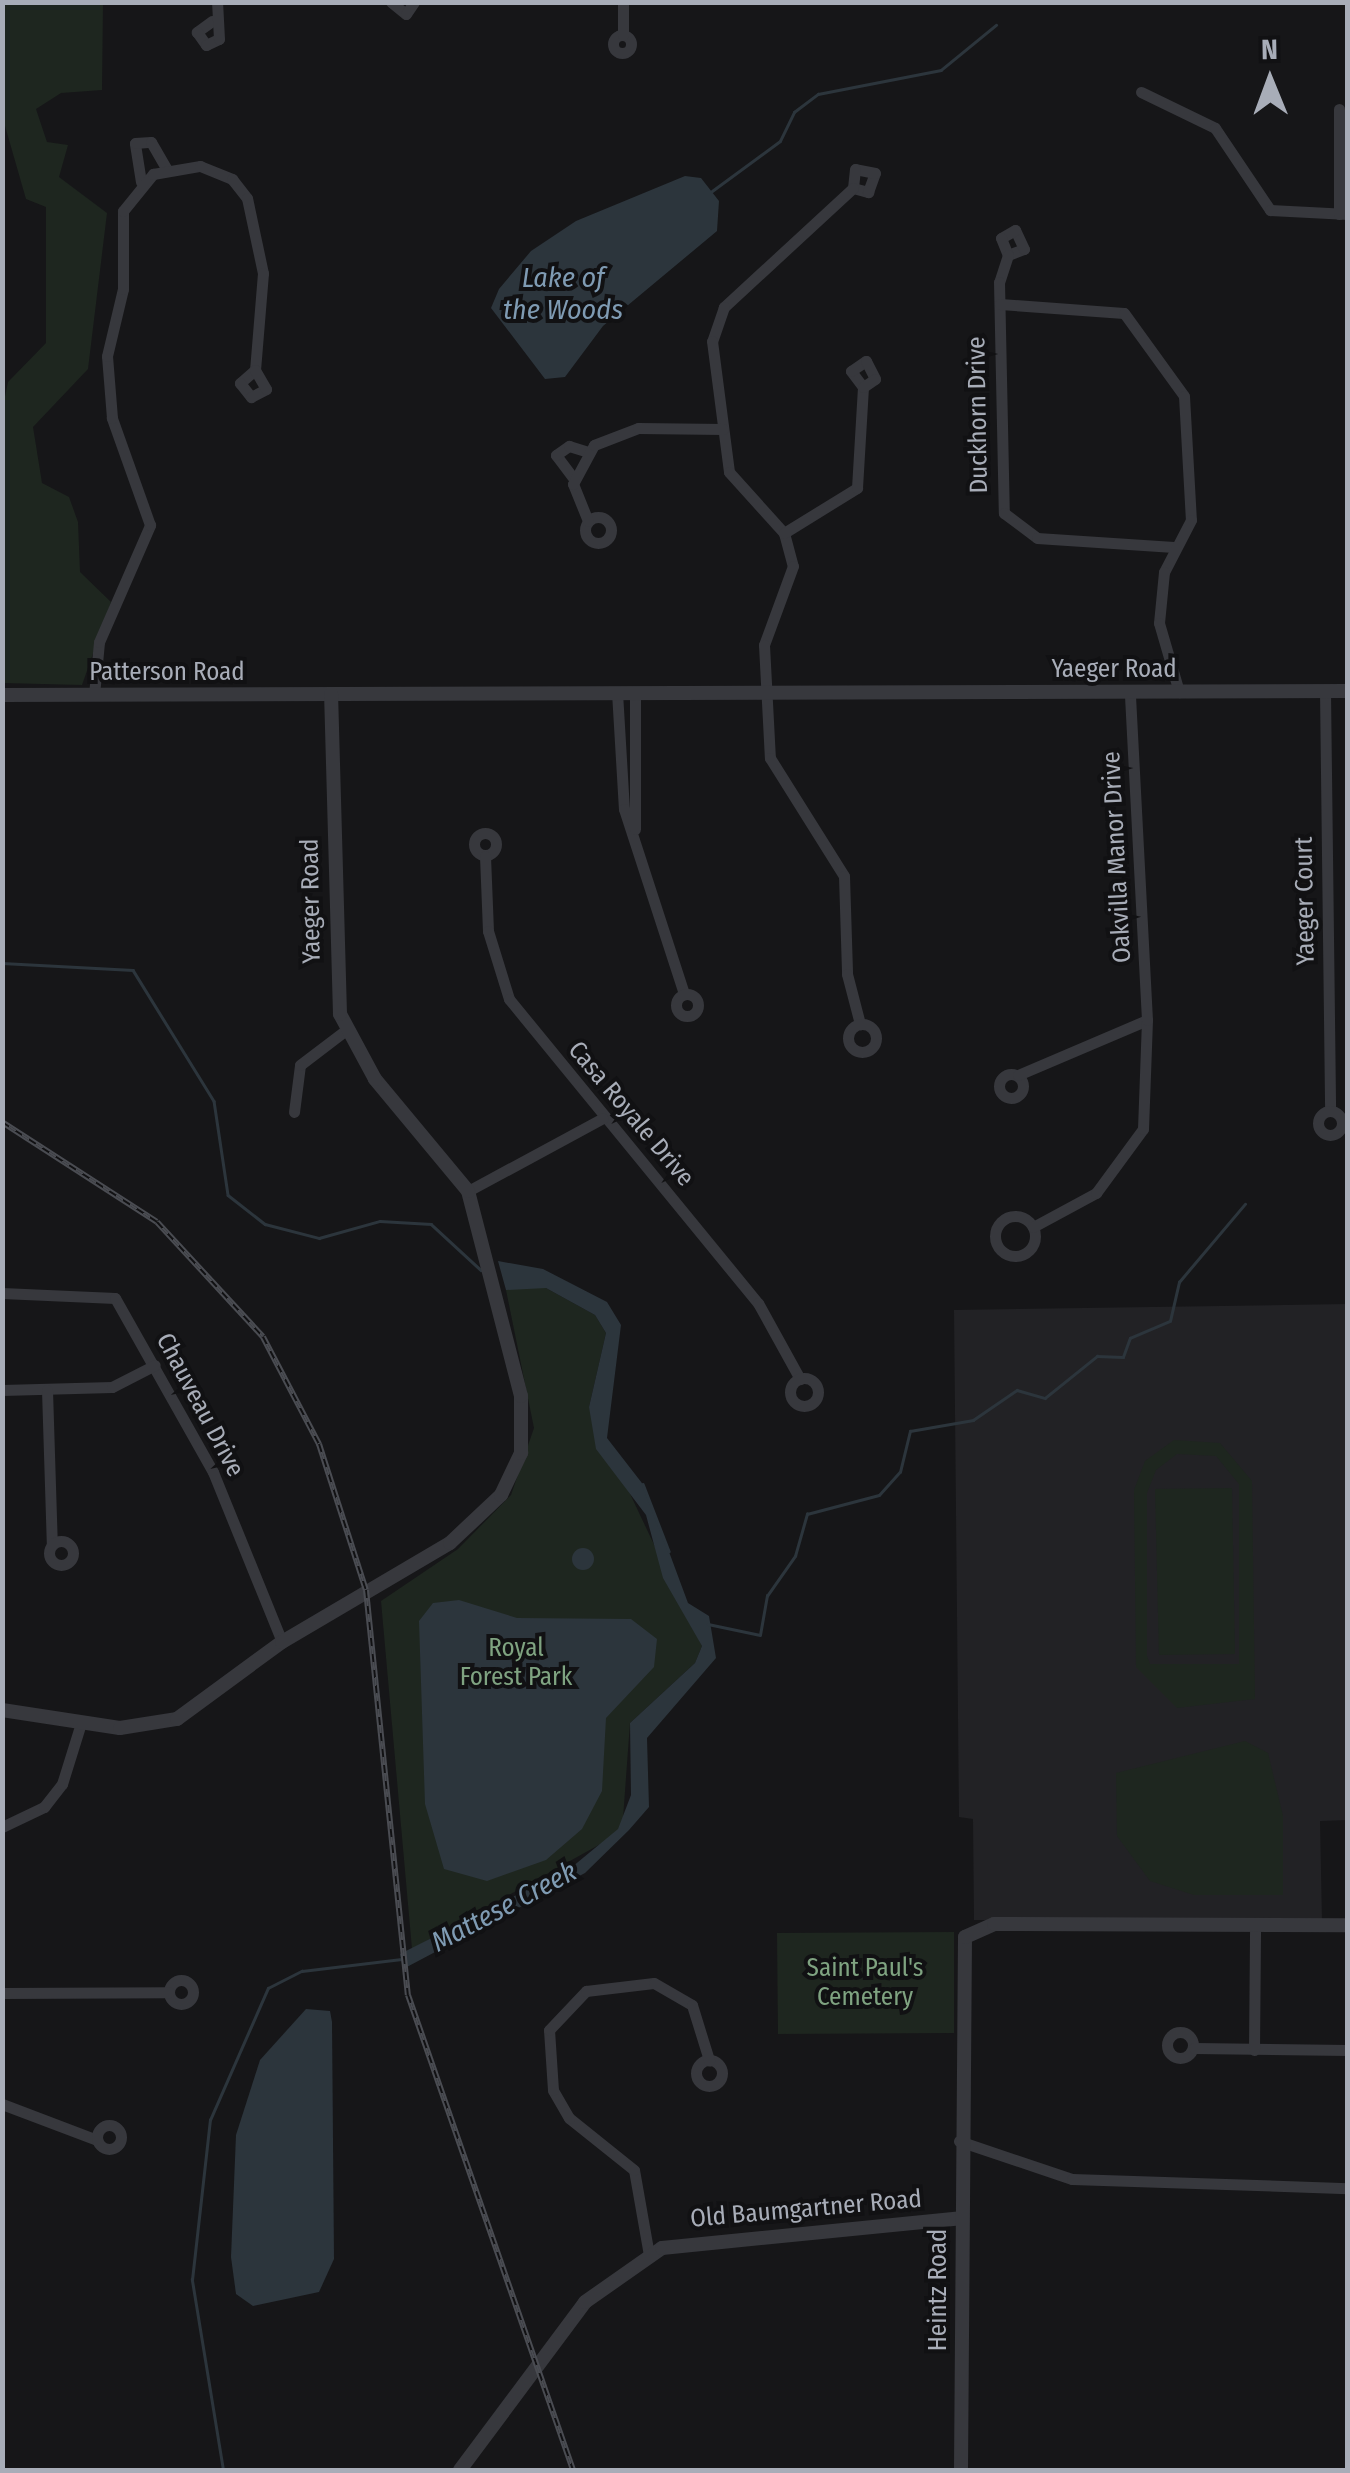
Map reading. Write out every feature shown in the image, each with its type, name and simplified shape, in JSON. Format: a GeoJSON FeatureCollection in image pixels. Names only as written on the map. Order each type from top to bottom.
{"type":"FeatureCollection","features":[{"type":"Feature","properties":{"kind":"street"},"geometry":{"type":"LineString","coordinates":[[212,21],[217,2]]}},
{"type":"Feature","properties":{"kind":"street"},"geometry":{"type":"LineString","coordinates":[[391,2],[406,14],[414,2]]}},
{"type":"Feature","properties":{"kind":"street"},"geometry":{"type":"LineString","coordinates":[[622,35],[623,2]]}},
{"type":"Feature","properties":{"kind":"street"},"geometry":{"type":"LineString","coordinates":[[1141,92],[1216,128],[1270,210],[1343,214],[1339,109]]}},
{"type":"Feature","properties":{"kind":"street"},"geometry":{"type":"LineString","coordinates":[[94,695],[99,642],[150,525],[107,384],[123,289],[118,234],[141,182],[135,143],[152,142],[166,168]]}},
{"type":"Feature","properties":{"kind":"street"},"geometry":{"type":"LineString","coordinates":[[141,182],[166,168],[212,169],[250,203],[263,273],[255,370]]}},
{"type":"Feature","properties":{"kind":"street"},"geometry":{"type":"LineString","coordinates":[[853,188],[717,320],[722,429],[729,472],[784,533],[794,566],[768,618],[766,692],[777,780],[844,876],[847,974],[860,1024]]}},
{"type":"Feature","properties":{"kind":"street","name":"Duckhorn Drive"},"geometry":{"type":"LineString","coordinates":[[1008,255],[1000,304],[999,482],[1010,523],[1036,538],[1150,538],[1174,547]]}},
{"type":"Feature","properties":{"kind":"street"},"geometry":{"type":"LineString","coordinates":[[1000,304],[1103,306],[1149,338],[1188,413],[1191,520],[1174,547],[1159,638],[1179,692]]}},
{"type":"Feature","properties":{"kind":"street"},"geometry":{"type":"LineString","coordinates":[[784,533],[857,488],[862,387]]}},
{"type":"Feature","properties":{"kind":"street"},"geometry":{"type":"LineString","coordinates":[[574,479],[589,452],[638,428],[722,429]]}},
{"type":"Feature","properties":{"kind":"street"},"geometry":{"type":"LineString","coordinates":[[588,520],[574,479],[556,455],[568,446],[589,452]]}},
{"type":"Feature","properties":{"kind":"street","name":"Yaeger Road"},"geometry":{"type":"LineString","coordinates":[[2,1710],[138,1728],[177,1719],[282,1642],[409,1573],[501,1494],[521,1452],[524,1414],[468,1191],[346,1030],[334,975],[331,694],[1348,691]]}},
{"type":"Feature","properties":{"kind":"street"},"geometry":{"type":"LineString","coordinates":[[617,692],[620,778],[634,838],[684,994]]}},
{"type":"Feature","properties":{"kind":"street"},"geometry":{"type":"LineString","coordinates":[[634,838],[635,692]]}},
{"type":"Feature","properties":{"kind":"street","name":"Oakvilla Manor Drive"},"geometry":{"type":"LineString","coordinates":[[1033,1228],[1096,1193],[1143,1129],[1148,1020],[1130,692]]}},
{"type":"Feature","properties":{"kind":"street","name":"Yaeger Court"},"geometry":{"type":"LineString","coordinates":[[1325,692],[1330,1110]]}},
{"type":"Feature","properties":{"kind":"street","name":"Patterson Road"},"geometry":{"type":"LineString","coordinates":[[2,695],[331,694]]}},
{"type":"Feature","properties":{"kind":"street","name":"Casa Royale Drive"},"geometry":{"type":"LineString","coordinates":[[485,856],[488,931],[509,999],[602,1118],[758,1303],[800,1379]]}},
{"type":"Feature","properties":{"kind":"street"},"geometry":{"type":"LineString","coordinates":[[1018,1075],[1148,1020]]}},
{"type":"Feature","properties":{"kind":"street"},"geometry":{"type":"LineString","coordinates":[[294,1112],[300,1065],[346,1030]]}},
{"type":"Feature","properties":{"kind":"street"},"geometry":{"type":"LineString","coordinates":[[468,1191],[602,1118]]}},
{"type":"Feature","properties":{"kind":"street","name":"Chauveau Drive"},"geometry":{"type":"LineString","coordinates":[[2,1293],[109,1295],[214,1472],[282,1642]]}},
{"type":"Feature","properties":{"kind":"street"},"geometry":{"type":"LineString","coordinates":[[2,1390],[112,1387],[154,1365]]}},
{"type":"Feature","properties":{"kind":"street"},"geometry":{"type":"LineString","coordinates":[[47,1390],[52,1545]]}},
{"type":"Feature","properties":{"kind":"street"},"geometry":{"type":"LineString","coordinates":[[2,1827],[44,1807],[71,1768],[81,1722]]}},
{"type":"Feature","properties":{"kind":"street","name":"Heintz Road"},"geometry":{"type":"LineString","coordinates":[[961,2470],[958,1957],[968,1933],[994,1924],[1255,1925]]}},
{"type":"Feature","properties":{"kind":"street"},"geometry":{"type":"LineString","coordinates":[[1254,2050],[1255,1925],[1348,1925]]}},
{"type":"Feature","properties":{"kind":"street"},"geometry":{"type":"LineString","coordinates":[[649,2254],[634,2170],[569,2118],[553,2090],[549,2030],[586,1992],[654,1983],[692,2005],[710,2060]]}},
{"type":"Feature","properties":{"kind":"street"},"geometry":{"type":"LineString","coordinates":[[2,1994],[168,1992]]}},
{"type":"Feature","properties":{"kind":"street"},"geometry":{"type":"LineString","coordinates":[[1194,2048],[1348,2050]]}},
{"type":"Feature","properties":{"kind":"street"},"geometry":{"type":"LineString","coordinates":[[2,2104],[97,2140]]}},
{"type":"Feature","properties":{"kind":"street"},"geometry":{"type":"LineString","coordinates":[[959,2142],[1072,2180],[1348,2188]]}},
{"type":"Feature","properties":{"kind":"street","name":"Old Baumgartner Road"},"geometry":{"type":"LineString","coordinates":[[460,2470],[584,2302],[649,2254],[689,2240],[960,2218]]}},
{"type":"Feature","properties":{"kind":"shaded area"},"geometry":{"type":"Polygon","coordinates":[[[1347,1304],[1348,1820],[1320,1821],[1322,1921],[974,1920],[973,1819],[959,1817],[954,1310],[1347,1304]]]}},
{"type":"Feature","properties":{"kind":"green space"},"geometry":{"type":"Polygon","coordinates":[[[3,3],[103,3],[102,90],[61,93],[36,109],[47,142],[68,145],[59,177],[107,213],[88,369],[33,427],[42,483],[69,497],[78,522],[80,572],[111,602],[82,685],[3,683],[3,406],[8,382],[46,343],[46,207],[26,199],[3,119],[3,3]]]}},
{"type":"Feature","properties":{"kind":"green space","name":"Royal Forest Park"},"geometry":{"type":"Polygon","coordinates":[[[515,1284],[546,1288],[595,1315],[606,1333],[589,1407],[702,1646],[695,1663],[630,1723],[622,1832],[412,1949],[381,1601],[458,1549],[511,1495],[534,1428],[506,1290],[515,1284]]]}},
{"type":"Feature","properties":{"kind":"green space"},"geometry":{"type":"Polygon","coordinates":[[[1174,1440],[1220,1443],[1252,1481],[1255,1699],[1177,1708],[1136,1667],[1134,1490],[1145,1461],[1174,1440]],[[1177,1454],[1156,1470],[1147,1493],[1150,1664],[1239,1664],[1239,1484],[1216,1456],[1177,1454]]]}},
{"type":"Feature","properties":{"kind":"green space"},"geometry":{"type":"Polygon","coordinates":[[[1232,1488],[1235,1654],[1159,1655],[1155,1489],[1232,1488]]]}},
{"type":"Feature","properties":{"kind":"green space"},"geometry":{"type":"Polygon","coordinates":[[[1245,1741],[1268,1753],[1283,1816],[1283,1895],[1194,1895],[1150,1881],[1117,1836],[1116,1773],[1245,1741]]]}},
{"type":"Feature","properties":{"kind":"green space","name":"Saint Paul's Cemetery"},"geometry":{"type":"Polygon","coordinates":[[[954,1932],[954,2033],[778,2034],[777,1933],[954,1932]]]}},
{"type":"Feature","properties":{"kind":"water","name":"Lake of the Woods"},"geometry":{"type":"Polygon","coordinates":[[[685,176],[701,178],[719,201],[717,231],[603,326],[565,377],[545,379],[491,308],[499,289],[531,251],[576,221],[685,176]]]}},
{"type":"Feature","properties":{"kind":"water"},"geometry":{"type":"Polygon","coordinates":[[[498,1261],[543,1269],[607,1302],[621,1325],[607,1438],[645,1487],[688,1603],[709,1616],[716,1658],[647,1738],[649,1807],[629,1830],[585,1873],[403,1969],[400,1954],[572,1867],[618,1829],[631,1795],[630,1723],[695,1663],[702,1646],[663,1578],[646,1515],[596,1449],[589,1407],[606,1333],[595,1315],[546,1288],[506,1290],[498,1261]]]}},
{"type":"Feature","properties":{"kind":"water"},"geometry":{"type":"Polygon","coordinates":[[[583,1548],[591,1551],[591,1567],[583,1570],[575,1567],[572,1559],[575,1551],[583,1548]]]}},
{"type":"Feature","properties":{"kind":"water"},"geometry":{"type":"Polygon","coordinates":[[[459,1600],[517,1618],[631,1619],[657,1639],[654,1667],[606,1718],[602,1791],[582,1829],[546,1860],[487,1881],[444,1869],[425,1804],[419,1621],[433,1603],[459,1600]]]}},
{"type":"Feature","properties":{"kind":"water"},"geometry":{"type":"Polygon","coordinates":[[[306,2009],[330,2011],[332,2022],[334,2259],[319,2292],[253,2306],[236,2294],[231,2257],[236,2135],[260,2060],[306,2009]]]}},
{"type":"Feature","properties":{"kind":"waterway"},"geometry":{"type":"LineString","coordinates":[[712,191],[780,141],[794,112],[818,94],[941,70],[996,25]]}},
{"type":"Feature","properties":{"kind":"waterway","name":"Mattese Creek"},"geometry":{"type":"LineString","coordinates":[[2,963],[133,970],[214,1101],[228,1195],[265,1224],[319,1238],[380,1221],[431,1224],[481,1270]]}},
{"type":"Feature","properties":{"kind":"waterway"},"geometry":{"type":"LineString","coordinates":[[708,1624],[760,1635],[767,1596],[795,1556],[807,1514],[879,1495],[900,1472],[910,1431],[973,1420],[1017,1390],[1045,1398],[1097,1356],[1123,1357],[1130,1338],[1170,1321],[1179,1282],[1245,1204]]}},
{"type":"Feature","properties":{"kind":"waterway","name":"Mattese Creek"},"geometry":{"type":"LineString","coordinates":[[643,1484],[669,1551]]}},
{"type":"Feature","properties":{"kind":"waterway","name":"Mattese Creek"},"geometry":{"type":"LineString","coordinates":[[223,2470],[192,2280],[210,2120],[268,1988],[302,1971],[401,1959]]}},
{"type":"Feature","properties":{"kind":"railway"},"geometry":{"type":"LineString","coordinates":[[2,1122],[157,1222],[263,1337],[319,1444],[366,1590],[408,1995],[573,2470]]}}]}
